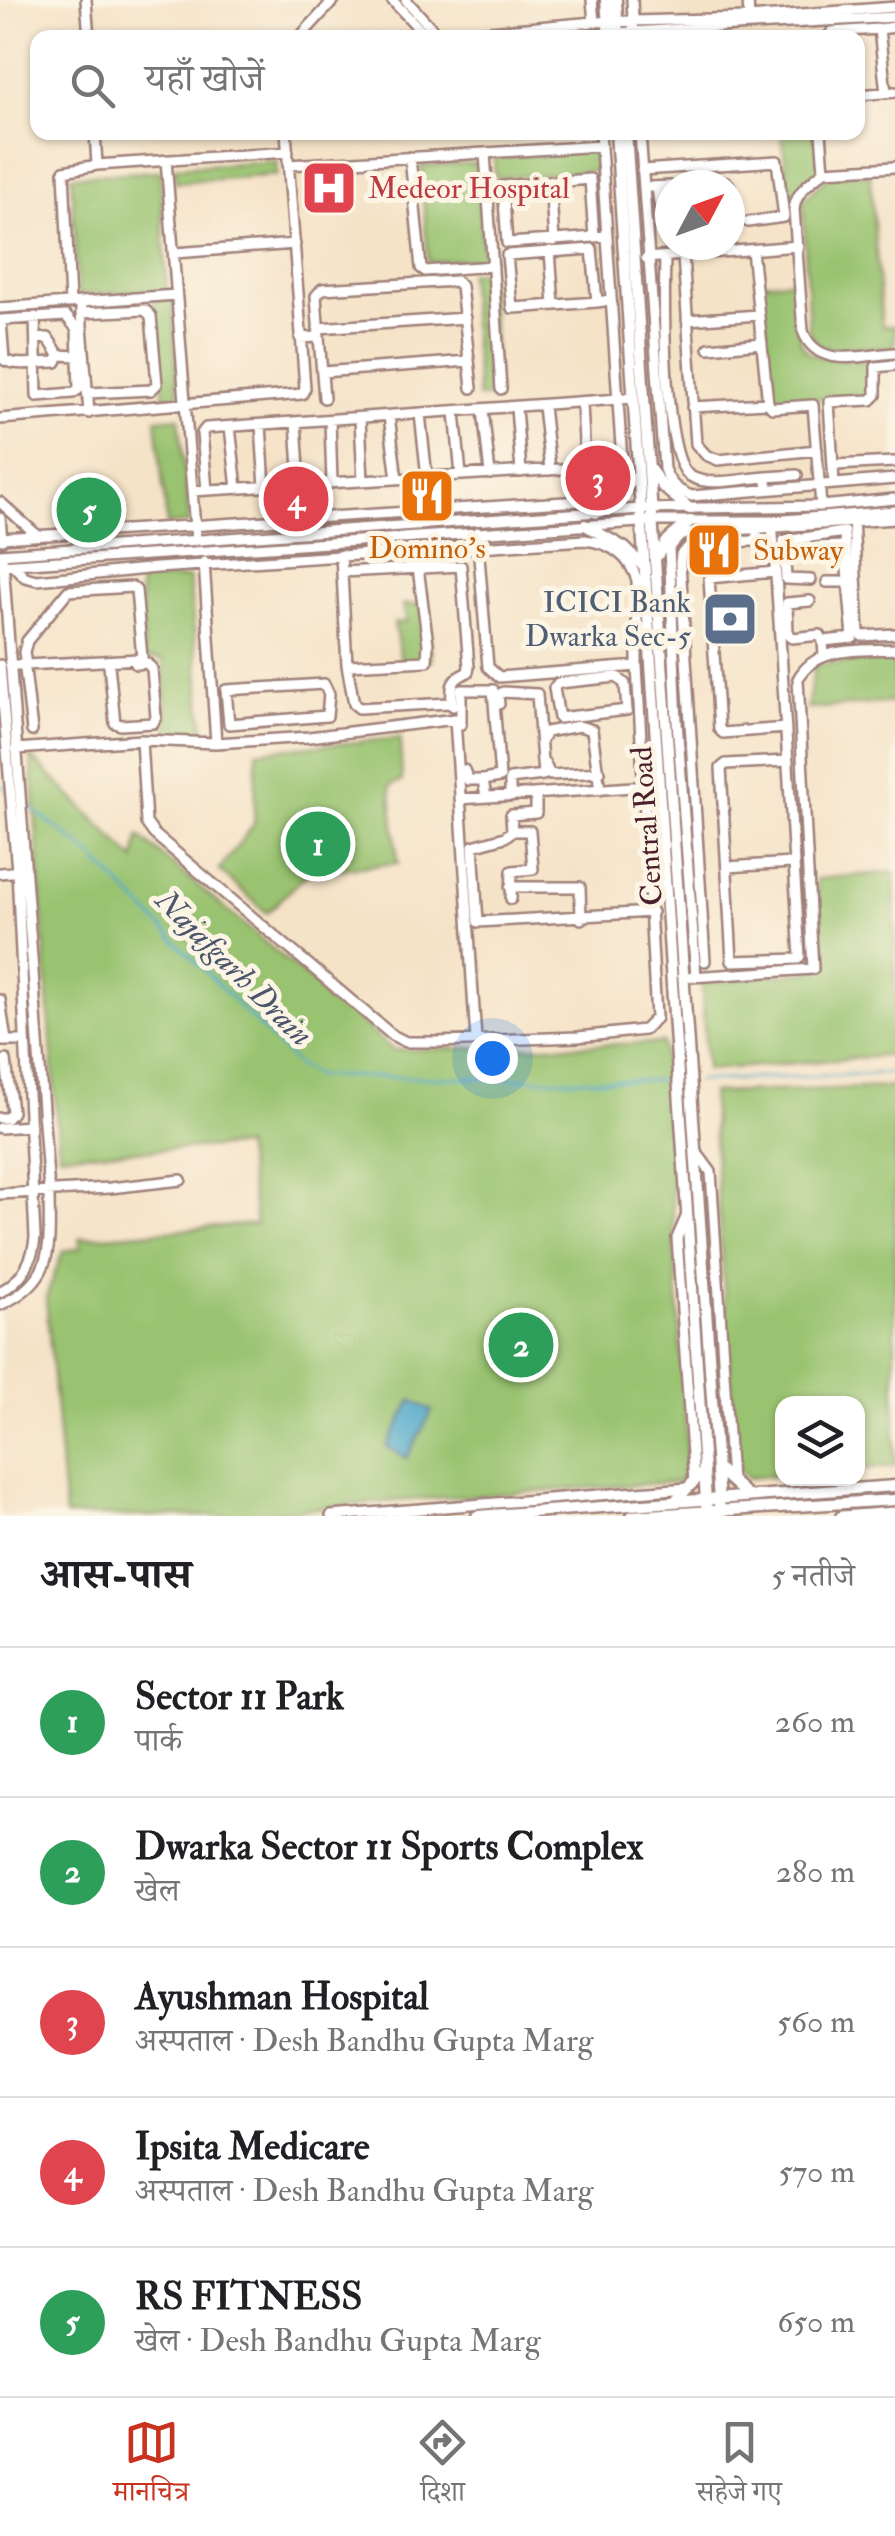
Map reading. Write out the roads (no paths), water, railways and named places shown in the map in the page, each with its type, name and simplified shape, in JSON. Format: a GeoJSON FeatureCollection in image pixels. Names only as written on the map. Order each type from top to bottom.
{"type":"FeatureCollection","features":[{"type":"Feature","properties":{"kind":"main road"},"geometry":{"type":"LineString","coordinates":[[606,0],[613,30]]}},
{"type":"Feature","properties":{"kind":"main road"},"geometry":{"type":"LineString","coordinates":[[613,30],[616,0]]}},
{"type":"Feature","properties":{"kind":"main road","name":"Central Road"},"geometry":{"type":"LineString","coordinates":[[617,140],[638,474],[656,557],[697,1153],[712,1498],[707,1514]]}},
{"type":"Feature","properties":{"kind":"main road","name":"Central Road"},"geometry":{"type":"LineString","coordinates":[[627,140],[649,467],[645,568],[668,954],[711,1470]]}},
{"type":"Feature","properties":{"kind":"main road"},"geometry":{"type":"LineString","coordinates":[[649,467],[690,515],[656,557]]}},
{"type":"Feature","properties":{"kind":"main road"},"geometry":{"type":"LineString","coordinates":[[596,513],[638,474]]}},
{"type":"Feature","properties":{"kind":"main road"},"geometry":{"type":"LineString","coordinates":[[585,526],[625,548],[645,568]]}},
{"type":"Feature","properties":{"kind":"main road"},"geometry":{"type":"LineString","coordinates":[[675,1501],[711,1470],[748,1496]]}},
{"type":"Feature","properties":{"kind":"main road"},"geometry":{"type":"LineString","coordinates":[[477,1516],[516,1507],[895,1486]]}},
{"type":"Feature","properties":{"kind":"main road","name":"Central Road"},"geometry":{"type":"LineString","coordinates":[[712,1498],[720,1513]]}},
{"type":"Feature","properties":{"kind":"main road"},"geometry":{"type":"LineString","coordinates":[[632,1516],[707,1514],[781,1505],[821,1510],[895,1500]]}},
{"type":"Feature","properties":{"kind":"main road"},"geometry":{"type":"LineString","coordinates":[[768,1516],[781,1505]]}},
{"type":"Feature","properties":{"kind":"street"},"geometry":{"type":"LineString","coordinates":[[86,0],[88,30]]}},
{"type":"Feature","properties":{"kind":"street"},"geometry":{"type":"LineString","coordinates":[[306,30],[334,0]]}},
{"type":"Feature","properties":{"kind":"street"},"geometry":{"type":"LineString","coordinates":[[392,0],[420,30]]}},
{"type":"Feature","properties":{"kind":"street"},"geometry":{"type":"LineString","coordinates":[[406,0],[434,30]]}},
{"type":"Feature","properties":{"kind":"street"},"geometry":{"type":"LineString","coordinates":[[592,0],[594,30]]}},
{"type":"Feature","properties":{"kind":"street"},"geometry":{"type":"LineString","coordinates":[[632,0],[634,29]]}},
{"type":"Feature","properties":{"kind":"street"},"geometry":{"type":"LineString","coordinates":[[748,0],[750,18]]}},
{"type":"Feature","properties":{"kind":"street"},"geometry":{"type":"LineString","coordinates":[[634,29],[888,5]]}},
{"type":"Feature","properties":{"kind":"street"},"geometry":{"type":"LineString","coordinates":[[613,30],[895,16]]}},
{"type":"Feature","properties":{"kind":"street"},"geometry":{"type":"LineString","coordinates":[[812,23],[813,30]]}},
{"type":"Feature","properties":{"kind":"street"},"geometry":{"type":"LineString","coordinates":[[863,30],[895,27]]}},
{"type":"Feature","properties":{"kind":"street"},"geometry":{"type":"LineString","coordinates":[[865,95],[891,93],[879,29]]}},
{"type":"Feature","properties":{"kind":"street"},"geometry":{"type":"LineString","coordinates":[[882,58],[895,57]]}},
{"type":"Feature","properties":{"kind":"street"},"geometry":{"type":"LineString","coordinates":[[95,140],[97,165]]}},
{"type":"Feature","properties":{"kind":"street"},"geometry":{"type":"LineString","coordinates":[[0,419],[298,397],[305,388],[287,140]]}},
{"type":"Feature","properties":{"kind":"street"},"geometry":{"type":"LineString","coordinates":[[2,538],[580,500],[603,495],[621,473],[600,140]]}},
{"type":"Feature","properties":{"kind":"street"},"geometry":{"type":"LineString","coordinates":[[640,140],[648,259],[663,382],[676,456],[691,476],[705,481],[818,484],[895,479]]}},
{"type":"Feature","properties":{"kind":"street"},"geometry":{"type":"LineString","coordinates":[[822,140],[824,171]]}},
{"type":"Feature","properties":{"kind":"street"},"geometry":{"type":"LineString","coordinates":[[288,165],[600,146]]}},
{"type":"Feature","properties":{"kind":"street"},"geometry":{"type":"LineString","coordinates":[[89,412],[62,176],[69,168],[97,165],[288,152]]}},
{"type":"Feature","properties":{"kind":"street"},"geometry":{"type":"LineString","coordinates":[[486,153],[501,389]]}},
{"type":"Feature","properties":{"kind":"street"},"geometry":{"type":"LineString","coordinates":[[410,158],[420,284]]}},
{"type":"Feature","properties":{"kind":"street"},"geometry":{"type":"LineString","coordinates":[[166,160],[196,540]]}},
{"type":"Feature","properties":{"kind":"street"},"geometry":{"type":"LineString","coordinates":[[642,170],[777,161],[798,246],[803,331],[813,349],[830,358],[895,354]]}},
{"type":"Feature","properties":{"kind":"street"},"geometry":{"type":"LineString","coordinates":[[748,222],[789,215],[795,200],[824,171],[895,168]]}},
{"type":"Feature","properties":{"kind":"street"},"geometry":{"type":"LineString","coordinates":[[506,242],[503,186],[550,181],[590,180],[594,237]]}},
{"type":"Feature","properties":{"kind":"street"},"geometry":{"type":"LineString","coordinates":[[550,181],[554,305]]}},
{"type":"Feature","properties":{"kind":"street"},"geometry":{"type":"LineString","coordinates":[[644,188],[655,187]]}},
{"type":"Feature","properties":{"kind":"street"},"geometry":{"type":"LineString","coordinates":[[421,268],[425,271],[493,262],[507,255],[606,236]]}},
{"type":"Feature","properties":{"kind":"street"},"geometry":{"type":"LineString","coordinates":[[633,243],[648,259]]}},
{"type":"Feature","properties":{"kind":"street"},"geometry":{"type":"LineString","coordinates":[[175,254],[295,244]]}},
{"type":"Feature","properties":{"kind":"street"},"geometry":{"type":"LineString","coordinates":[[492,244],[592,249],[597,302]]}},
{"type":"Feature","properties":{"kind":"street"},"geometry":{"type":"LineString","coordinates":[[745,251],[798,246]]}},
{"type":"Feature","properties":{"kind":"street"},"geometry":{"type":"LineString","coordinates":[[752,250],[768,402],[772,408],[814,405],[821,506]]}},
{"type":"Feature","properties":{"kind":"street"},"geometry":{"type":"LineString","coordinates":[[507,255],[512,308],[610,300]]}},
{"type":"Feature","properties":{"kind":"street"},"geometry":{"type":"LineString","coordinates":[[648,259],[655,258]]}},
{"type":"Feature","properties":{"kind":"street"},"geometry":{"type":"LineString","coordinates":[[665,260],[664,469],[674,488],[692,496],[797,475]]}},
{"type":"Feature","properties":{"kind":"street"},"geometry":{"type":"LineString","coordinates":[[680,260],[696,444],[714,459],[817,454]]}},
{"type":"Feature","properties":{"kind":"street"},"geometry":{"type":"LineString","coordinates":[[324,398],[316,296],[322,288],[460,282],[472,388]]}},
{"type":"Feature","properties":{"kind":"street"},"geometry":{"type":"LineString","coordinates":[[77,306],[176,295]]}},
{"type":"Feature","properties":{"kind":"street"},"geometry":{"type":"LineString","coordinates":[[0,308],[77,306],[146,310],[151,316],[156,384],[151,390],[88,393]]}},
{"type":"Feature","properties":{"kind":"street"},"geometry":{"type":"LineString","coordinates":[[687,320],[759,315]]}},
{"type":"Feature","properties":{"kind":"street"},"geometry":{"type":"LineString","coordinates":[[35,317],[36,339],[36,362],[37,396],[74,393],[80,386],[77,329],[62,316],[35,317],[0,320],[7,363],[36,362],[56,362],[59,355]]}},
{"type":"Feature","properties":{"kind":"street"},"geometry":{"type":"LineString","coordinates":[[300,338],[465,318]]}},
{"type":"Feature","properties":{"kind":"street"},"geometry":{"type":"LineString","coordinates":[[36,339],[48,338],[59,355]]}},
{"type":"Feature","properties":{"kind":"street"},"geometry":{"type":"LineString","coordinates":[[709,348],[762,343]]}},
{"type":"Feature","properties":{"kind":"street"},"geometry":{"type":"LineString","coordinates":[[59,355],[78,356]]}},
{"type":"Feature","properties":{"kind":"street"},"geometry":{"type":"LineString","coordinates":[[322,372],[469,361]]}},
{"type":"Feature","properties":{"kind":"street"},"geometry":{"type":"LineString","coordinates":[[834,483],[829,402],[874,398],[876,367],[895,364]]}},
{"type":"Feature","properties":{"kind":"street"},"geometry":{"type":"LineString","coordinates":[[207,490],[202,432],[206,428],[634,398]]}},
{"type":"Feature","properties":{"kind":"street"},"geometry":{"type":"LineString","coordinates":[[692,407],[768,402]]}},
{"type":"Feature","properties":{"kind":"street"},"geometry":{"type":"LineString","coordinates":[[192,491],[579,468],[585,461],[582,404]]}},
{"type":"Feature","properties":{"kind":"street"},"geometry":{"type":"LineString","coordinates":[[543,406],[550,470]]}},
{"type":"Feature","properties":{"kind":"street"},"geometry":{"type":"LineString","coordinates":[[516,408],[521,472]]}},
{"type":"Feature","properties":{"kind":"street"},"geometry":{"type":"LineString","coordinates":[[483,410],[490,474]]}},
{"type":"Feature","properties":{"kind":"street"},"geometry":{"type":"LineString","coordinates":[[455,412],[460,475]]}},
{"type":"Feature","properties":{"kind":"street"},"geometry":{"type":"LineString","coordinates":[[420,414],[427,477]]}},
{"type":"Feature","properties":{"kind":"street"},"geometry":{"type":"LineString","coordinates":[[389,416],[396,479]]}},
{"type":"Feature","properties":{"kind":"street"},"geometry":{"type":"LineString","coordinates":[[360,418],[363,481]]}},
{"type":"Feature","properties":{"kind":"street"},"geometry":{"type":"LineString","coordinates":[[330,420],[332,483]]}},
{"type":"Feature","properties":{"kind":"street"},"geometry":{"type":"LineString","coordinates":[[296,422],[300,484]]}},
{"type":"Feature","properties":{"kind":"street"},"geometry":{"type":"LineString","coordinates":[[261,425],[265,486]]}},
{"type":"Feature","properties":{"kind":"street"},"geometry":{"type":"LineString","coordinates":[[230,427],[237,488]]}},
{"type":"Feature","properties":{"kind":"street"},"geometry":{"type":"LineString","coordinates":[[618,428],[635,427]]}},
{"type":"Feature","properties":{"kind":"street"},"geometry":{"type":"LineString","coordinates":[[834,466],[895,462]]}},
{"type":"Feature","properties":{"kind":"street"},"geometry":{"type":"LineString","coordinates":[[2,554],[596,513],[690,515],[895,499]]}},
{"type":"Feature","properties":{"kind":"street"},"geometry":{"type":"LineString","coordinates":[[0,502],[38,536]]}},
{"type":"Feature","properties":{"kind":"street"},"geometry":{"type":"LineString","coordinates":[[847,519],[895,510]]}},
{"type":"Feature","properties":{"kind":"street"},"geometry":{"type":"LineString","coordinates":[[5,565],[585,526],[648,515]]}},
{"type":"Feature","properties":{"kind":"street"},"geometry":{"type":"LineString","coordinates":[[690,515],[756,525],[895,519]]}},
{"type":"Feature","properties":{"kind":"street"},"geometry":{"type":"LineString","coordinates":[[0,518],[5,565],[8,766],[12,819],[22,871],[49,1192],[46,1263],[24,1290],[0,1305]]}},
{"type":"Feature","properties":{"kind":"street"},"geometry":{"type":"LineString","coordinates":[[823,641],[853,638],[844,534],[847,519]]}},
{"type":"Feature","properties":{"kind":"street"},"geometry":{"type":"LineString","coordinates":[[847,519],[859,633],[895,634]]}},
{"type":"Feature","properties":{"kind":"street"},"geometry":{"type":"LineString","coordinates":[[772,524],[786,728],[794,863],[798,960],[732,961],[722,766],[788,762]]}},
{"type":"Feature","properties":{"kind":"street"},"geometry":{"type":"LineString","coordinates":[[696,977],[695,892],[685,752],[681,554],[692,543],[701,541],[752,541],[757,538],[756,525]]}},
{"type":"Feature","properties":{"kind":"street"},"geometry":{"type":"LineString","coordinates":[[477,532],[488,667],[492,673],[499,677],[637,666]]}},
{"type":"Feature","properties":{"kind":"street"},"geometry":{"type":"LineString","coordinates":[[811,580],[786,579],[784,541],[844,534]]}},
{"type":"Feature","properties":{"kind":"street"},"geometry":{"type":"LineString","coordinates":[[5,565],[37,580],[204,564],[585,540],[613,548],[633,568],[636,580],[637,666],[658,1009],[647,1029],[578,1037],[406,1042],[392,1035],[154,834],[146,823],[141,740]]}},
{"type":"Feature","properties":{"kind":"street"},"geometry":{"type":"LineString","coordinates":[[816,547],[845,546]]}},
{"type":"Feature","properties":{"kind":"street"},"geometry":{"type":"LineString","coordinates":[[203,550],[216,744]]}},
{"type":"Feature","properties":{"kind":"street"},"geometry":{"type":"LineString","coordinates":[[341,555],[350,698],[359,708],[452,705]]}},
{"type":"Feature","properties":{"kind":"street"},"geometry":{"type":"LineString","coordinates":[[342,572],[459,564],[465,577],[469,667],[451,684],[476,1040]]}},
{"type":"Feature","properties":{"kind":"street"},"geometry":{"type":"LineString","coordinates":[[347,665],[427,661],[418,568]]}},
{"type":"Feature","properties":{"kind":"street"},"geometry":{"type":"LineString","coordinates":[[775,572],[708,578],[710,608],[721,731],[786,728]]}},
{"type":"Feature","properties":{"kind":"street"},"geometry":{"type":"LineString","coordinates":[[826,582],[848,582]]}},
{"type":"Feature","properties":{"kind":"street"},"geometry":{"type":"LineString","coordinates":[[26,667],[142,658],[136,590],[68,591],[27,641],[24,652],[32,732]]}},
{"type":"Feature","properties":{"kind":"street"},"geometry":{"type":"LineString","coordinates":[[810,601],[787,603],[788,634],[792,638],[820,635],[824,656]]}},
{"type":"Feature","properties":{"kind":"street"},"geometry":{"type":"LineString","coordinates":[[682,978],[814,969],[798,679],[804,668],[824,656],[895,649]]}},
{"type":"Feature","properties":{"kind":"street"},"geometry":{"type":"LineString","coordinates":[[110,665],[115,722],[153,723]]}},
{"type":"Feature","properties":{"kind":"street"},"geometry":{"type":"LineString","coordinates":[[7,667],[151,665],[156,741]]}},
{"type":"Feature","properties":{"kind":"street"},"geometry":{"type":"LineString","coordinates":[[0,1292],[17,1280],[34,1254],[25,1041],[23,825],[7,667]]}},
{"type":"Feature","properties":{"kind":"street"},"geometry":{"type":"LineString","coordinates":[[627,710],[622,678],[555,685],[559,718],[640,709]]}},
{"type":"Feature","properties":{"kind":"street"},"geometry":{"type":"LineString","coordinates":[[214,723],[229,724],[328,716],[326,684],[228,689],[229,724]]}},
{"type":"Feature","properties":{"kind":"street"},"geometry":{"type":"LineString","coordinates":[[463,689],[490,689],[494,693],[500,777],[483,780],[468,780],[464,776],[459,692],[463,689]]}},
{"type":"Feature","properties":{"kind":"street"},"geometry":{"type":"LineString","coordinates":[[512,832],[511,815],[536,813],[542,777],[537,694],[503,692],[498,696],[502,774],[510,779],[542,777]]}},
{"type":"Feature","properties":{"kind":"street"},"geometry":{"type":"LineString","coordinates":[[16,750],[141,740],[216,744],[309,737],[455,718]]}},
{"type":"Feature","properties":{"kind":"street"},"geometry":{"type":"LineString","coordinates":[[600,772],[550,775],[546,770],[543,733],[589,727],[594,735],[600,772],[600,790]]}},
{"type":"Feature","properties":{"kind":"street"},"geometry":{"type":"LineString","coordinates":[[510,779],[510,796]]}},
{"type":"Feature","properties":{"kind":"street"},"geometry":{"type":"LineString","coordinates":[[483,780],[486,798]]}},
{"type":"Feature","properties":{"kind":"street"},"geometry":{"type":"LineString","coordinates":[[460,799],[658,785]]}},
{"type":"Feature","properties":{"kind":"street"},"geometry":{"type":"LineString","coordinates":[[511,899],[512,870],[532,869],[530,832],[512,832],[473,846],[478,922],[652,912]]}},
{"type":"Feature","properties":{"kind":"street"},"geometry":{"type":"LineString","coordinates":[[727,867],[794,863]]}},
{"type":"Feature","properties":{"kind":"street"},"geometry":{"type":"LineString","coordinates":[[0,873],[22,871]]}},
{"type":"Feature","properties":{"kind":"street"},"geometry":{"type":"LineString","coordinates":[[510,887],[580,887],[580,918]]}},
{"type":"Feature","properties":{"kind":"street"},"geometry":{"type":"LineString","coordinates":[[695,892],[705,961]]}},
{"type":"Feature","properties":{"kind":"street"},"geometry":{"type":"LineString","coordinates":[[654,952],[668,954]]}},
{"type":"Feature","properties":{"kind":"street"},"geometry":{"type":"LineString","coordinates":[[0,1000],[3,1041],[25,1041]]}},
{"type":"Feature","properties":{"kind":"street"},"geometry":{"type":"LineString","coordinates":[[0,1118],[7,1118],[12,1112],[3,1060],[26,1059]]}},
{"type":"Feature","properties":{"kind":"street"},"geometry":{"type":"LineString","coordinates":[[0,1128],[30,1126]]}},
{"type":"Feature","properties":{"kind":"street"},"geometry":{"type":"LineString","coordinates":[[697,1153],[711,1172],[731,1481]]}},
{"type":"Feature","properties":{"kind":"street"},"geometry":{"type":"LineString","coordinates":[[0,1194],[181,1180]]}},
{"type":"Feature","properties":{"kind":"street"},"geometry":{"type":"LineString","coordinates":[[330,1516],[516,1507],[691,1485],[677,1238],[687,1214]]}},
{"type":"Feature","properties":{"kind":"street"},"geometry":{"type":"LineString","coordinates":[[840,1516],[895,1512]]}},
{"type":"Feature","properties":{"kind":"water"},"geometry":{"type":"Polygon","coordinates":[[[412,1400],[432,1411],[407,1458],[387,1447],[412,1400]]]}},
{"type":"Feature","properties":{"kind":"waterway","name":"Najafgarh Drain"},"geometry":{"type":"LineString","coordinates":[[0,785],[7,790]]}},
{"type":"Feature","properties":{"kind":"waterway","name":"Najafgarh Drain"},"geometry":{"type":"LineString","coordinates":[[26,804],[88,852],[298,1066],[317,1076],[674,1081]]}},
{"type":"Feature","properties":{"kind":"waterway","name":"Najafgarh Drain"},"geometry":{"type":"LineString","coordinates":[[697,1081],[895,1073]]}},
{"type":"Feature","properties":{"kind":"place","name":"Medeor Hospital"},"geometry":{"type":"Point","coordinates":[329,188]}},
{"type":"Feature","properties":{"kind":"place","name":"Ayushman Hospital"},"geometry":{"type":"Point","coordinates":[598,478]}},
{"type":"Feature","properties":{"kind":"place","name":"Domino's"},"geometry":{"type":"Point","coordinates":[427,496]}},
{"type":"Feature","properties":{"kind":"place","name":"Ipsita Medicare"},"geometry":{"type":"Point","coordinates":[296,499]}},
{"type":"Feature","properties":{"kind":"place","name":"RS FITNESS"},"geometry":{"type":"Point","coordinates":[89,510]}},
{"type":"Feature","properties":{"kind":"place","name":"Subway"},"geometry":{"type":"Point","coordinates":[714,550]}},
{"type":"Feature","properties":{"kind":"place","name":"ICICI Bank Dwarka Sec-5"},"geometry":{"type":"Point","coordinates":[730,619]}},
{"type":"Feature","properties":{"kind":"place","name":"Sector 11 Park"},"geometry":{"type":"Point","coordinates":[318,844]}},
{"type":"Feature","properties":{"kind":"place","name":"Dwarka Sector 11 Sports Complex"},"geometry":{"type":"Point","coordinates":[521,1345]}}]}
